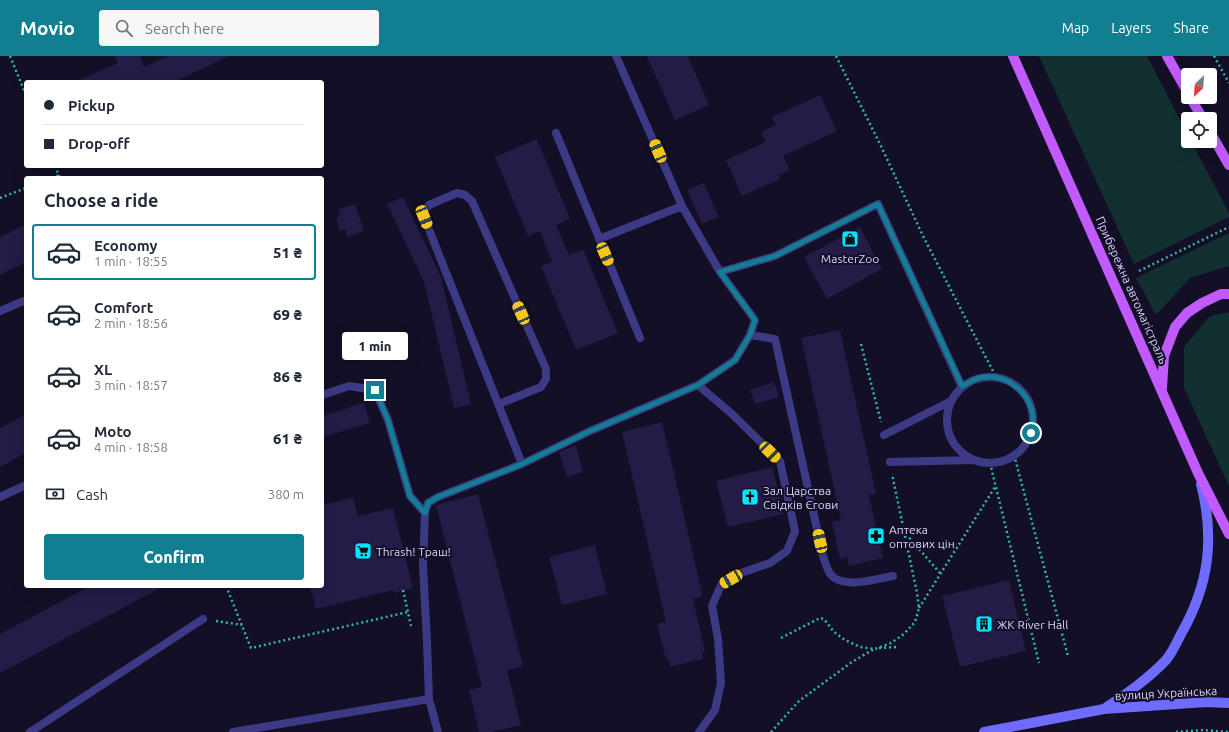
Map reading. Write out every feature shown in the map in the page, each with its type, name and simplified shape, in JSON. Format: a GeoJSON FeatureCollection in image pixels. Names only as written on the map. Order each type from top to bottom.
{"type":"FeatureCollection","features":[{"type":"Feature","properties":{"kind":"main road","name":"Прибережна автомагістраль"},"geometry":{"type":"LineString","coordinates":[[1013,56],[1198,473],[1229,534]]}},
{"type":"Feature","properties":{"kind":"main road"},"geometry":{"type":"LineString","coordinates":[[1167,56],[1181,81]]}},
{"type":"Feature","properties":{"kind":"main road"},"geometry":{"type":"LineString","coordinates":[[1217,144],[1229,165]]}},
{"type":"Feature","properties":{"kind":"main road"},"geometry":{"type":"LineString","coordinates":[[1162,390],[1164,356],[1175,327],[1187,313],[1202,303],[1221,294],[1229,294]]}},
{"type":"Feature","properties":{"kind":"main road","name":"вулиця Українська"},"geometry":{"type":"LineString","coordinates":[[1104,709],[1145,681],[1167,658],[1186,626],[1198,600],[1206,567],[1209,535],[1207,505],[1198,473]]}},
{"type":"Feature","properties":{"kind":"main road","name":"вулиця Українська"},"geometry":{"type":"LineString","coordinates":[[984,732],[1104,709],[1206,702],[1229,703]]}},
{"type":"Feature","properties":{"kind":"lane"},"geometry":{"type":"LineString","coordinates":[[438,732],[429,699],[423,566],[425,513],[428,503],[438,497],[522,464],[590,431],[698,385],[735,360],[750,335],[755,320],[720,272],[682,206],[616,56]]}},
{"type":"Feature","properties":{"kind":"lane"},"geometry":{"type":"LineString","coordinates":[[556,133],[640,338]]}},
{"type":"Feature","properties":{"kind":"lane"},"geometry":{"type":"LineString","coordinates":[[499,404],[541,387],[546,379],[546,369],[472,201],[465,195],[457,194],[429,205],[424,211],[424,217],[522,464]]}},
{"type":"Feature","properties":{"kind":"lane"},"geometry":{"type":"LineString","coordinates":[[720,272],[775,256],[878,204],[962,386]]}},
{"type":"Feature","properties":{"kind":"lane"},"geometry":{"type":"LineString","coordinates":[[599,240],[682,206]]}},
{"type":"Feature","properties":{"kind":"lane"},"geometry":{"type":"LineString","coordinates":[[0,312],[24,301]]}},
{"type":"Feature","properties":{"kind":"lane"},"geometry":{"type":"LineString","coordinates":[[750,335],[775,340],[823,556],[831,575],[840,581],[851,583],[893,576]]}},
{"type":"Feature","properties":{"kind":"lane"},"geometry":{"type":"LineString","coordinates":[[890,462],[974,460],[990,463],[1003,461],[1014,456],[1025,445],[1031,433],[1033,419],[1030,405],[1023,392],[1011,382],[996,377],[978,378],[962,386],[951,401],[947,418],[950,435],[959,450],[974,460]]}},
{"type":"Feature","properties":{"kind":"lane"},"geometry":{"type":"LineString","coordinates":[[698,385],[732,414],[780,462],[794,531],[787,551],[770,564],[741,573],[721,585],[712,606],[718,639],[721,683],[715,710],[699,732]]}},
{"type":"Feature","properties":{"kind":"lane"},"geometry":{"type":"LineString","coordinates":[[324,394],[349,386],[375,390],[388,420],[410,496],[425,513]]}},
{"type":"Feature","properties":{"kind":"lane"},"geometry":{"type":"LineString","coordinates":[[884,435],[951,401]]}},
{"type":"Feature","properties":{"kind":"lane"},"geometry":{"type":"LineString","coordinates":[[0,497],[24,485]]}},
{"type":"Feature","properties":{"kind":"lane"},"geometry":{"type":"LineString","coordinates":[[30,732],[204,619]]}},
{"type":"Feature","properties":{"kind":"lane"},"geometry":{"type":"LineString","coordinates":[[233,732],[429,699]]}},
{"type":"Feature","properties":{"kind":"path"},"geometry":{"type":"LineString","coordinates":[[10,56],[24,90]]}},
{"type":"Feature","properties":{"kind":"path"},"geometry":{"type":"LineString","coordinates":[[836,56],[880,144],[923,236],[996,377]]}},
{"type":"Feature","properties":{"kind":"path"},"geometry":{"type":"LineString","coordinates":[[1214,56],[1229,83]]}},
{"type":"Feature","properties":{"kind":"path"},"geometry":{"type":"LineString","coordinates":[[0,198],[24,189]]}},
{"type":"Feature","properties":{"kind":"path"},"geometry":{"type":"LineString","coordinates":[[1138,271],[1229,227]]}},
{"type":"Feature","properties":{"kind":"path"},"geometry":{"type":"LineString","coordinates":[[861,344],[884,435]]}},
{"type":"Feature","properties":{"kind":"path"},"geometry":{"type":"LineString","coordinates":[[1014,456],[1068,656]]}},
{"type":"Feature","properties":{"kind":"path"},"geometry":{"type":"LineString","coordinates":[[890,462],[919,608]]}},
{"type":"Feature","properties":{"kind":"path"},"geometry":{"type":"LineString","coordinates":[[990,463],[1039,663]]}},
{"type":"Feature","properties":{"kind":"path"},"geometry":{"type":"LineString","coordinates":[[771,732],[799,701],[852,662],[891,643],[904,634],[915,622],[919,608],[995,486]]}},
{"type":"Feature","properties":{"kind":"path"},"geometry":{"type":"LineString","coordinates":[[905,533],[940,573]]}},
{"type":"Feature","properties":{"kind":"path"},"geometry":{"type":"LineString","coordinates":[[227,588],[251,648],[408,612]]}},
{"type":"Feature","properties":{"kind":"path"},"geometry":{"type":"LineString","coordinates":[[781,638],[820,618],[824,619],[834,632],[845,640],[860,647],[876,649],[898,646]]}},
{"type":"Feature","properties":{"kind":"path"},"geometry":{"type":"LineString","coordinates":[[204,619],[242,625]]}},
{"type":"Feature","properties":{"kind":"path"},"geometry":{"type":"LineString","coordinates":[[1176,732],[1203,730],[1229,732]]}},
{"type":"Feature","properties":{"kind":"green space"},"geometry":{"type":"Polygon","coordinates":[[[1039,56],[1147,56],[1181,122],[1181,148],[1195,148],[1229,213],[1229,217],[1134,264],[1039,56]]]}},
{"type":"Feature","properties":{"kind":"green space"},"geometry":{"type":"Polygon","coordinates":[[[1229,233],[1229,266],[1190,278],[1156,315],[1136,278],[1229,233]]]}},
{"type":"Feature","properties":{"kind":"green space"},"geometry":{"type":"Polygon","coordinates":[[[1229,312],[1229,486],[1184,388],[1184,347],[1210,316],[1229,312]]]}},
{"type":"Feature","properties":{"kind":"building"},"geometry":{"type":"Polygon","coordinates":[[[115,56],[140,56],[144,67],[168,56],[229,56],[178,80],[79,80],[118,63],[115,56]]]}},
{"type":"Feature","properties":{"kind":"building"},"geometry":{"type":"Polygon","coordinates":[[[647,56],[688,56],[709,105],[675,120],[647,56]]]}},
{"type":"Feature","properties":{"kind":"building"},"geometry":{"type":"Polygon","coordinates":[[[820,95],[837,131],[783,156],[790,170],[778,175],[780,179],[742,196],[726,160],[766,142],[761,132],[776,125],[772,117],[820,95]]]}},
{"type":"Feature","properties":{"kind":"building"},"geometry":{"type":"Polygon","coordinates":[[[537,139],[570,219],[556,225],[569,255],[583,249],[618,333],[576,350],[541,266],[552,262],[540,231],[528,236],[495,157],[537,139]]]}},
{"type":"Feature","properties":{"kind":"building"},"geometry":{"type":"Polygon","coordinates":[[[704,183],[719,217],[702,224],[687,190],[704,183]]]}},
{"type":"Feature","properties":{"kind":"building"},"geometry":{"type":"Polygon","coordinates":[[[403,197],[441,277],[471,404],[454,408],[424,282],[387,204],[403,197]]]}},
{"type":"Feature","properties":{"kind":"building"},"geometry":{"type":"Polygon","coordinates":[[[355,204],[364,231],[347,237],[345,229],[340,231],[336,217],[340,216],[338,209],[355,204]]]}},
{"type":"Feature","properties":{"kind":"building"},"geometry":{"type":"Polygon","coordinates":[[[24,225],[24,263],[0,275],[0,237],[24,225]]]}},
{"type":"Feature","properties":{"kind":"building"},"geometry":{"type":"Polygon","coordinates":[[[860,227],[882,269],[827,299],[804,257],[860,227]]]}},
{"type":"Feature","properties":{"kind":"building"},"geometry":{"type":"Polygon","coordinates":[[[840,330],[876,494],[869,495],[883,558],[849,566],[847,557],[840,559],[832,522],[841,520],[801,338],[840,330]]]}},
{"type":"Feature","properties":{"kind":"building"},"geometry":{"type":"Polygon","coordinates":[[[774,382],[779,397],[755,404],[750,390],[774,382]]]}},
{"type":"Feature","properties":{"kind":"building"},"geometry":{"type":"Polygon","coordinates":[[[364,403],[370,423],[324,436],[324,415],[364,403]]]}},
{"type":"Feature","properties":{"kind":"building"},"geometry":{"type":"Polygon","coordinates":[[[24,415],[24,454],[0,467],[0,428],[24,415]]]}},
{"type":"Feature","properties":{"kind":"building"},"geometry":{"type":"Polygon","coordinates":[[[662,422],[703,597],[693,599],[705,651],[702,652],[703,659],[670,667],[669,659],[666,660],[657,624],[666,622],[622,432],[662,422]]]}},
{"type":"Feature","properties":{"kind":"building"},"geometry":{"type":"Polygon","coordinates":[[[576,445],[583,472],[567,477],[559,452],[576,445]]]}},
{"type":"Feature","properties":{"kind":"building","name":"Зал Царства Свідків Єгови"},"geometry":{"type":"Polygon","coordinates":[[[772,467],[784,514],[728,527],[716,481],[772,467]]]}},
{"type":"Feature","properties":{"kind":"building"},"geometry":{"type":"Polygon","coordinates":[[[478,494],[523,666],[507,670],[521,725],[492,732],[479,732],[469,690],[482,687],[436,505],[478,494]]]}},
{"type":"Feature","properties":{"kind":"building","name":"Thrash! Траш!"},"geometry":{"type":"Polygon","coordinates":[[[353,498],[358,516],[393,508],[413,588],[394,593],[393,590],[316,609],[311,588],[324,588],[324,505],[353,498]]]}},
{"type":"Feature","properties":{"kind":"building"},"geometry":{"type":"Polygon","coordinates":[[[595,545],[607,594],[562,605],[549,557],[595,545]]]}},
{"type":"Feature","properties":{"kind":"building","name":"ЖК River Hall"},"geometry":{"type":"Polygon","coordinates":[[[1009,580],[1026,651],[960,667],[942,596],[1009,580]]]}},
{"type":"Feature","properties":{"kind":"building"},"geometry":{"type":"Polygon","coordinates":[[[86,588],[160,588],[0,673],[0,634],[86,588]]]}},
{"type":"Feature","properties":{"kind":"place","name":"MasterZoo"},"geometry":{"type":"Point","coordinates":[850,239]}},
{"type":"Feature","properties":{"kind":"place","name":"Зал Царства Свідків Єгови"},"geometry":{"type":"Point","coordinates":[750,497]}},
{"type":"Feature","properties":{"kind":"place","name":"Аптека оптових цін"},"geometry":{"type":"Point","coordinates":[876,536]}},
{"type":"Feature","properties":{"kind":"place","name":"Thrash! Траш!"},"geometry":{"type":"Point","coordinates":[363,551]}},
{"type":"Feature","properties":{"kind":"place","name":"ЖК River Hall"},"geometry":{"type":"Point","coordinates":[984,624]}},
{"type":"Feature","properties":{"kind":"route"},"geometry":{"type":"LineString","coordinates":[[375,390],[388,420],[410,496],[425,513],[428,503],[438,497],[522,464],[590,431],[698,385],[735,360],[750,335],[755,320],[720,272],[775,256],[878,204],[962,386],[978,378],[996,377],[1011,382],[1023,392],[1030,405],[1033,419],[1031,433]]}}]}
